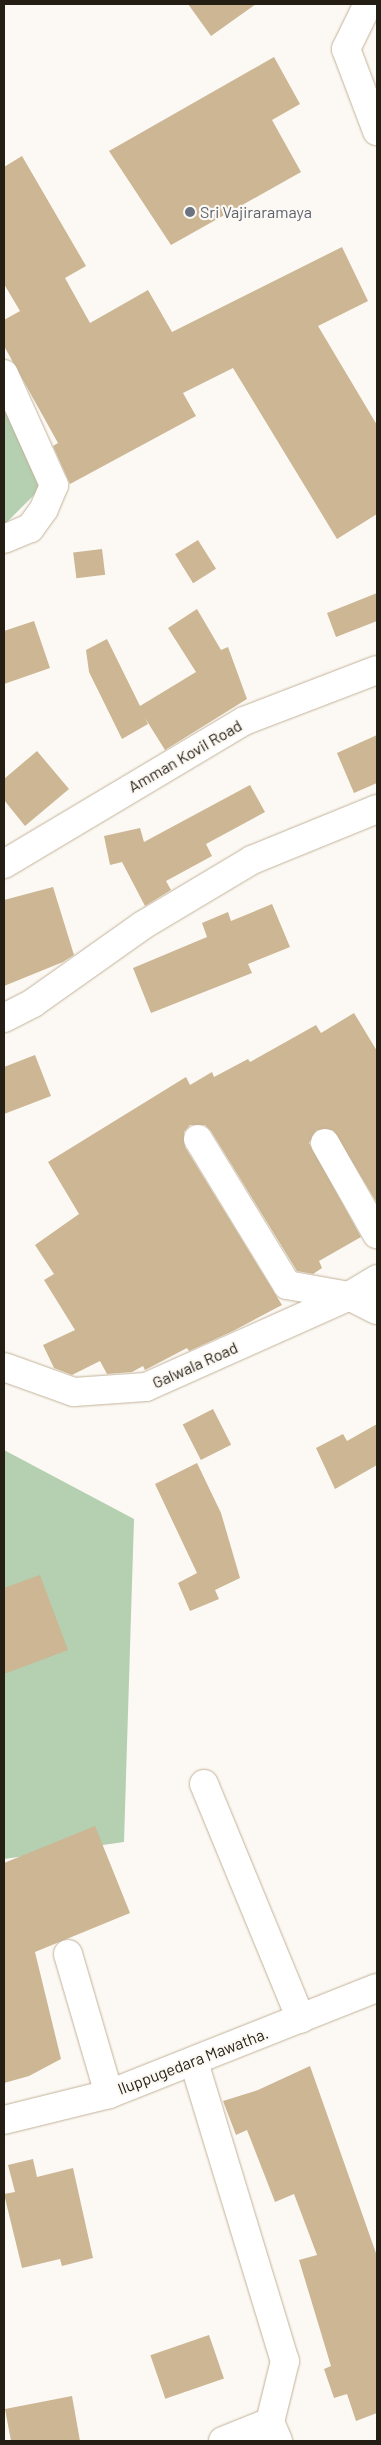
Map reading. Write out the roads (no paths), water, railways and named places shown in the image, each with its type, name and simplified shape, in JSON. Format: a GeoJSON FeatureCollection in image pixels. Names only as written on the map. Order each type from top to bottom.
{"type":"FeatureCollection","features":[{"type":"Feature","properties":{"kind":"street"},"geometry":{"type":"LineString","coordinates":[[368,4],[346,49],[377,131]]}},
{"type":"Feature","properties":{"kind":"street"},"geometry":{"type":"LineString","coordinates":[[4,374],[54,485],[44,509],[30,528],[4,539]]}},
{"type":"Feature","properties":{"kind":"street","name":"Amman Kovil Road"},"geometry":{"type":"LineString","coordinates":[[4,864],[244,721],[377,670]]}},
{"type":"Feature","properties":{"kind":"street"},"geometry":{"type":"LineString","coordinates":[[4,1018],[33,1003],[143,924],[252,860],[377,809]]}},
{"type":"Feature","properties":{"kind":"street"},"geometry":{"type":"LineString","coordinates":[[198,1139],[287,1285],[349,1296],[377,1310]]}},
{"type":"Feature","properties":{"kind":"street"},"geometry":{"type":"LineString","coordinates":[[325,1143],[377,1234]]}},
{"type":"Feature","properties":{"kind":"street","name":"Galwala Road"},"geometry":{"type":"LineString","coordinates":[[4,1367],[74,1392],[146,1387],[349,1296],[377,1279]]}},
{"type":"Feature","properties":{"kind":"street"},"geometry":{"type":"LineString","coordinates":[[204,1784],[301,2019]]}},
{"type":"Feature","properties":{"kind":"street"},"geometry":{"type":"LineString","coordinates":[[68,1954],[109,2094]]}},
{"type":"Feature","properties":{"kind":"street","name":"Iluppugedara Mawatha."},"geometry":{"type":"LineString","coordinates":[[4,2120],[109,2094],[194,2062],[377,1988]]}},
{"type":"Feature","properties":{"kind":"street"},"geometry":{"type":"LineString","coordinates":[[194,2062],[284,2361],[274,2432],[223,2441]]}},
{"type":"Feature","properties":{"kind":"place","name":"Sri Vajiraramaya"},"geometry":{"type":"Point","coordinates":[190,212]}}]}
